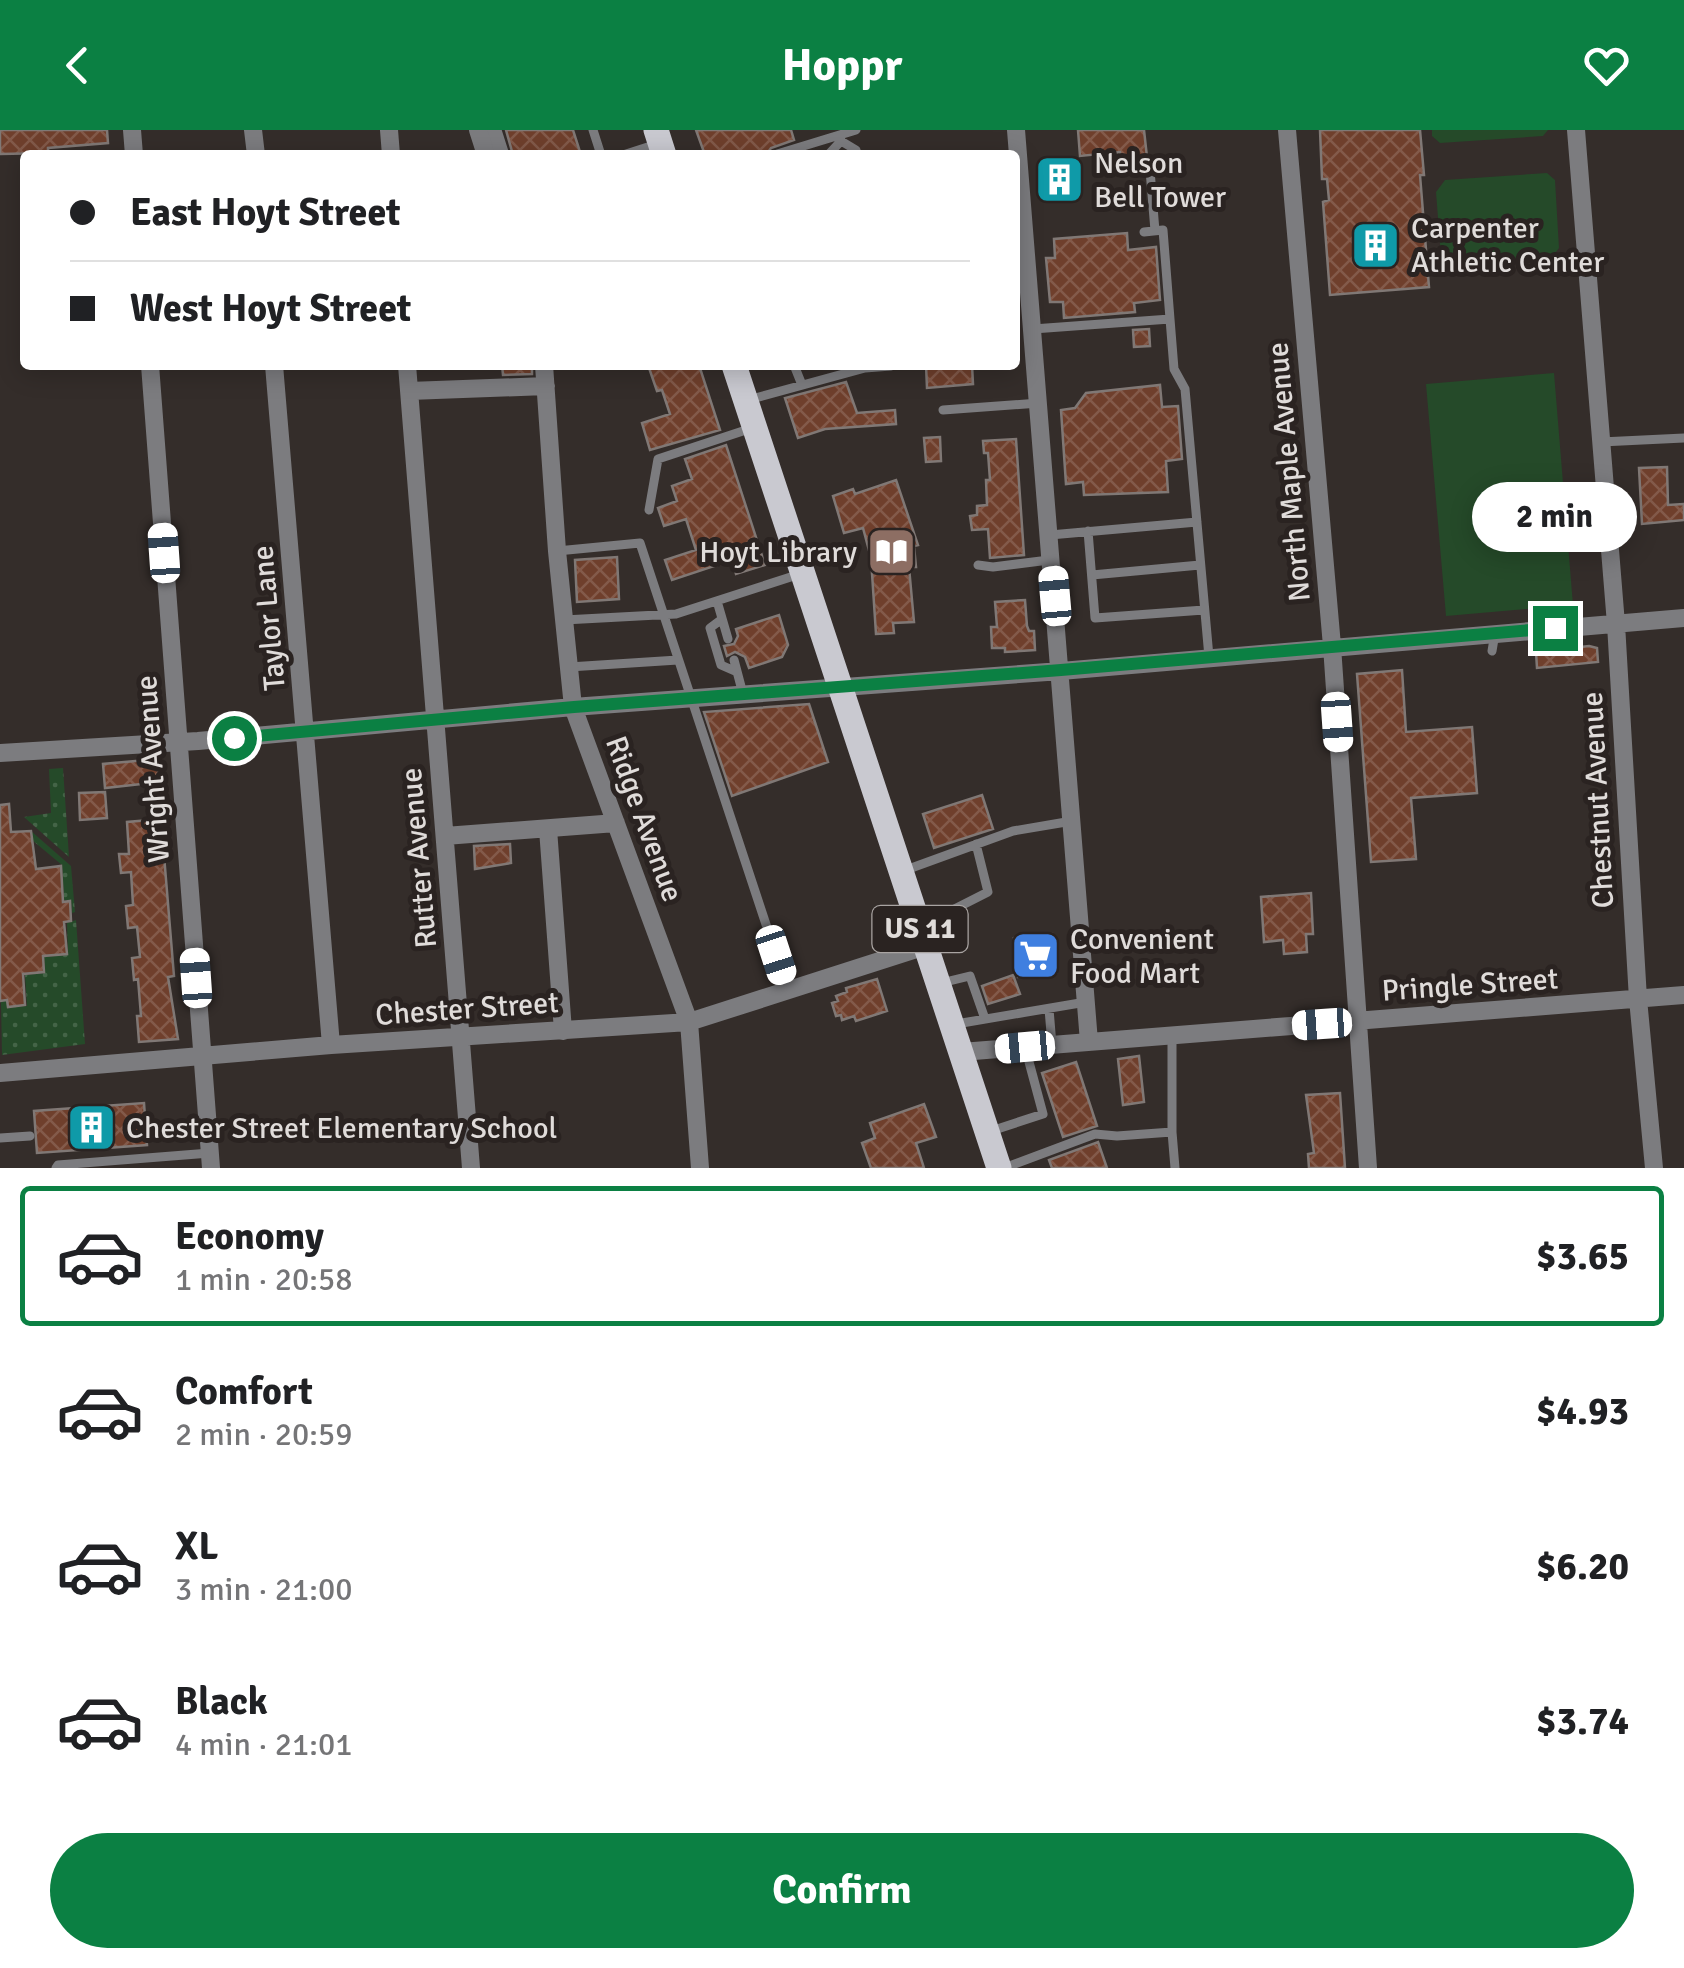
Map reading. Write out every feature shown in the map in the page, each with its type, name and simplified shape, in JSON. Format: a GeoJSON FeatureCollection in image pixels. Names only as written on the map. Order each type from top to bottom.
{"type":"FeatureCollection","features":[{"type":"Feature","properties":{"kind":"main road","name":"US 11"},"geometry":{"type":"LineString","coordinates":[[736,370],[1002,1168]]}},
{"type":"Feature","properties":{"kind":"street","name":"North Maple Avenue"},"geometry":{"type":"LineString","coordinates":[[1287,130],[1332,646],[1368,1168]]}},
{"type":"Feature","properties":{"kind":"street","name":"Chestnut Avenue"},"geometry":{"type":"LineString","coordinates":[[1576,130],[1616,624],[1638,1000],[1654,1168]]}},
{"type":"Feature","properties":{"kind":"street"},"geometry":{"type":"LineString","coordinates":[[1020,180],[1089,1042]]}},
{"type":"Feature","properties":{"kind":"street","name":"Wright Avenue"},"geometry":{"type":"LineString","coordinates":[[150,370],[210,1161]]}},
{"type":"Feature","properties":{"kind":"street","name":"Taylor Lane"},"geometry":{"type":"LineString","coordinates":[[274,370],[331,1045]]}},
{"type":"Feature","properties":{"kind":"street","name":"Rutter Avenue"},"geometry":{"type":"LineString","coordinates":[[407,370],[471,1168]]}},
{"type":"Feature","properties":{"kind":"street","name":"Ridge Avenue"},"geometry":{"type":"LineString","coordinates":[[544,370],[557,551],[574,707],[689,1022],[700,1168]]}},
{"type":"Feature","properties":{"kind":"street"},"geometry":{"type":"LineString","coordinates":[[409,391],[546,386]]}},
{"type":"Feature","properties":{"kind":"street"},"geometry":{"type":"LineString","coordinates":[[0,753],[306,732],[1332,646],[1493,642],[1684,618]]}},
{"type":"Feature","properties":{"kind":"street"},"geometry":{"type":"LineString","coordinates":[[444,836],[616,823]]}},
{"type":"Feature","properties":{"kind":"street"},"geometry":{"type":"LineString","coordinates":[[548,828],[563,1031]]}},
{"type":"Feature","properties":{"kind":"street","name":"Chester Street"},"geometry":{"type":"LineString","coordinates":[[0,1073],[331,1045],[689,1022],[788,991],[923,936]]}},
{"type":"Feature","properties":{"kind":"street","name":"Pringle Street"},"geometry":{"type":"LineString","coordinates":[[961,1052],[1684,995]]}},
{"type":"Feature","properties":{"kind":"lane"},"geometry":{"type":"LineString","coordinates":[[794,150],[841,138],[856,130]]}},
{"type":"Feature","properties":{"kind":"lane"},"geometry":{"type":"LineString","coordinates":[[832,150],[841,138]]}},
{"type":"Feature","properties":{"kind":"lane"},"geometry":{"type":"LineString","coordinates":[[841,138],[856,150]]}},
{"type":"Feature","properties":{"kind":"lane"},"geometry":{"type":"LineString","coordinates":[[1150,170],[1149,231],[1163,230],[1174,370],[1186,390],[1209,657]]}},
{"type":"Feature","properties":{"kind":"lane"},"geometry":{"type":"LineString","coordinates":[[1032,330],[1170,318]]}},
{"type":"Feature","properties":{"kind":"lane"},"geometry":{"type":"LineString","coordinates":[[796,370],[802,385]]}},
{"type":"Feature","properties":{"kind":"lane"},"geometry":{"type":"LineString","coordinates":[[746,400],[858,370]]}},
{"type":"Feature","properties":{"kind":"lane"},"geometry":{"type":"LineString","coordinates":[[943,410],[1039,403]]}},
{"type":"Feature","properties":{"kind":"lane"},"geometry":{"type":"LineString","coordinates":[[649,510],[658,459],[754,427]]}},
{"type":"Feature","properties":{"kind":"lane"},"geometry":{"type":"LineString","coordinates":[[1601,442],[1684,438]]}},
{"type":"Feature","properties":{"kind":"lane"},"geometry":{"type":"LineString","coordinates":[[1050,535],[1196,522]]}},
{"type":"Feature","properties":{"kind":"lane"},"geometry":{"type":"LineString","coordinates":[[1088,531],[1096,618],[1204,610]]}},
{"type":"Feature","properties":{"kind":"lane"},"geometry":{"type":"LineString","coordinates":[[557,551],[640,543],[788,991]]}},
{"type":"Feature","properties":{"kind":"lane"},"geometry":{"type":"LineString","coordinates":[[978,565],[994,568],[1052,560]]}},
{"type":"Feature","properties":{"kind":"lane"},"geometry":{"type":"LineString","coordinates":[[1092,575],[1200,565]]}},
{"type":"Feature","properties":{"kind":"lane"},"geometry":{"type":"LineString","coordinates":[[564,620],[676,614],[803,573]]}},
{"type":"Feature","properties":{"kind":"lane"},"geometry":{"type":"LineString","coordinates":[[717,601],[728,639]]}},
{"type":"Feature","properties":{"kind":"lane"},"geometry":{"type":"LineString","coordinates":[[722,619],[710,628],[721,666],[737,672]]}},
{"type":"Feature","properties":{"kind":"lane"},"geometry":{"type":"LineString","coordinates":[[569,667],[678,660]]}},
{"type":"Feature","properties":{"kind":"lane"},"geometry":{"type":"LineString","coordinates":[[734,660],[743,694]]}},
{"type":"Feature","properties":{"kind":"lane"},"geometry":{"type":"LineString","coordinates":[[901,871],[1013,831],[1072,821]]}},
{"type":"Feature","properties":{"kind":"lane"},"geometry":{"type":"LineString","coordinates":[[923,936],[988,892],[976,844]]}},
{"type":"Feature","properties":{"kind":"lane"},"geometry":{"type":"LineString","coordinates":[[938,984],[970,976],[984,1019]]}},
{"type":"Feature","properties":{"kind":"lane"},"geometry":{"type":"LineString","coordinates":[[952,1025],[1086,1002]]}},
{"type":"Feature","properties":{"kind":"lane"},"geometry":{"type":"LineString","coordinates":[[1049,1008],[1052,1045]]}},
{"type":"Feature","properties":{"kind":"lane"},"geometry":{"type":"LineString","coordinates":[[1172,1036],[1175,1168]]}},
{"type":"Feature","properties":{"kind":"lane"},"geometry":{"type":"LineString","coordinates":[[988,1132],[1044,1114],[1025,1047]]}},
{"type":"Feature","properties":{"kind":"lane"},"geometry":{"type":"LineString","coordinates":[[1002,1168],[1096,1134],[1172,1132]]}},
{"type":"Feature","properties":{"kind":"lane"},"geometry":{"type":"LineString","coordinates":[[0,1138],[30,1136]]}},
{"type":"Feature","properties":{"kind":"lane"},"geometry":{"type":"LineString","coordinates":[[56,1168],[210,1161]]}},
{"type":"Feature","properties":{"kind":"green space"},"geometry":{"type":"Polygon","coordinates":[[[1432,130],[1548,130],[1543,136],[1440,143],[1432,136],[1432,130]]]}},
{"type":"Feature","properties":{"kind":"green space"},"geometry":{"type":"Polygon","coordinates":[[[1547,173],[1555,180],[1559,248],[1553,256],[1451,264],[1441,256],[1436,192],[1445,180],[1547,173]]]}},
{"type":"Feature","properties":{"kind":"green space"},"geometry":{"type":"Polygon","coordinates":[[[1554,373],[1573,605],[1446,616],[1426,384],[1554,373]]]}},
{"type":"Feature","properties":{"kind":"green space"},"geometry":{"type":"Polygon","coordinates":[[[63,768],[69,857],[24,817],[51,813],[49,769],[63,768]]]}},
{"type":"Feature","properties":{"kind":"green space"},"geometry":{"type":"Polygon","coordinates":[[[31,831],[71,866],[75,912],[72,913],[71,900],[64,900],[62,865],[32,840],[31,831]]]}},
{"type":"Feature","properties":{"kind":"green space"},"geometry":{"type":"Polygon","coordinates":[[[76,920],[85,1044],[2,1055],[1,1001],[6,1001],[8,1007],[27,1006],[25,975],[45,973],[44,957],[68,955],[67,923],[76,920]]]}},
{"type":"Feature","properties":{"kind":"building"},"geometry":{"type":"Polygon","coordinates":[[[0,130],[107,130],[108,143],[0,154],[0,130]]]}},
{"type":"Feature","properties":{"kind":"building"},"geometry":{"type":"Polygon","coordinates":[[[506,130],[573,130],[579,150],[512,150],[506,130]]]}},
{"type":"Feature","properties":{"kind":"building"},"geometry":{"type":"Polygon","coordinates":[[[696,130],[791,130],[794,140],[770,150],[703,150],[696,130]]]}},
{"type":"Feature","properties":{"kind":"building"},"geometry":{"type":"Polygon","coordinates":[[[1078,130],[1144,130],[1147,157],[1121,159],[1120,152],[1080,156],[1078,130]]]}},
{"type":"Feature","properties":{"kind":"building","name":"Carpenter Athletic Center"},"geometry":{"type":"Polygon","coordinates":[[[1320,130],[1420,130],[1429,287],[1330,295],[1323,202],[1329,200],[1327,179],[1322,179],[1320,130]]]}},
{"type":"Feature","properties":{"kind":"building","name":"Nelson Bell Tower"},"geometry":{"type":"Polygon","coordinates":[[[1066,173],[1067,186],[1053,187],[1052,174],[1066,173]]]}},
{"type":"Feature","properties":{"kind":"building"},"geometry":{"type":"Polygon","coordinates":[[[1127,233],[1128,250],[1156,247],[1160,300],[1134,303],[1135,312],[1064,318],[1063,302],[1050,302],[1046,258],[1055,258],[1054,239],[1127,233]]]}},
{"type":"Feature","properties":{"kind":"building"},"geometry":{"type":"Polygon","coordinates":[[[1149,329],[1150,346],[1134,347],[1133,330],[1149,329]]]}},
{"type":"Feature","properties":{"kind":"building"},"geometry":{"type":"Polygon","coordinates":[[[502,370],[532,370],[532,374],[503,375],[502,370]]]}},
{"type":"Feature","properties":{"kind":"building"},"geometry":{"type":"Polygon","coordinates":[[[650,370],[701,370],[720,430],[650,450],[642,423],[670,414],[662,390],[657,391],[650,370]]]}},
{"type":"Feature","properties":{"kind":"building"},"geometry":{"type":"Polygon","coordinates":[[[926,370],[972,370],[973,384],[927,388],[926,370]]]}},
{"type":"Feature","properties":{"kind":"building"},"geometry":{"type":"Polygon","coordinates":[[[846,382],[857,413],[895,410],[896,424],[825,429],[798,438],[785,398],[846,382]]]}},
{"type":"Feature","properties":{"kind":"building"},"geometry":{"type":"Polygon","coordinates":[[[1160,385],[1162,407],[1178,406],[1182,459],[1166,461],[1168,492],[1084,495],[1083,482],[1066,484],[1061,410],[1075,408],[1086,393],[1160,385]]]}},
{"type":"Feature","properties":{"kind":"building"},"geometry":{"type":"Polygon","coordinates":[[[940,437],[941,461],[926,462],[924,438],[940,437]]]}},
{"type":"Feature","properties":{"kind":"building"},"geometry":{"type":"Polygon","coordinates":[[[1016,439],[1024,555],[990,558],[988,529],[972,530],[970,516],[977,515],[977,506],[987,505],[986,480],[990,480],[983,441],[1016,439]]]}},
{"type":"Feature","properties":{"kind":"building"},"geometry":{"type":"Polygon","coordinates":[[[726,445],[765,565],[736,574],[732,560],[672,580],[665,560],[696,550],[686,519],[664,526],[658,508],[677,501],[672,486],[692,479],[685,459],[726,445]]]}},
{"type":"Feature","properties":{"kind":"building"},"geometry":{"type":"Polygon","coordinates":[[[1667,467],[1668,505],[1684,504],[1684,520],[1642,524],[1639,468],[1667,467]]]}},
{"type":"Feature","properties":{"kind":"building","name":"Hoyt Library"},"geometry":{"type":"Polygon","coordinates":[[[896,480],[918,545],[914,546],[916,567],[909,567],[914,622],[893,623],[894,633],[876,634],[871,558],[863,528],[844,533],[833,496],[853,489],[855,494],[896,480]]]}},
{"type":"Feature","properties":{"kind":"building"},"geometry":{"type":"Polygon","coordinates":[[[617,557],[619,599],[577,602],[575,560],[617,557]]]}},
{"type":"Feature","properties":{"kind":"building"},"geometry":{"type":"Polygon","coordinates":[[[1025,600],[1027,626],[1034,631],[1035,650],[1005,652],[1005,648],[992,648],[991,627],[997,627],[995,602],[1025,600]]]}},
{"type":"Feature","properties":{"kind":"building"},"geometry":{"type":"Polygon","coordinates":[[[779,615],[788,645],[782,657],[749,668],[745,657],[735,652],[727,656],[724,646],[734,644],[736,629],[779,615]]]}},
{"type":"Feature","properties":{"kind":"building"},"geometry":{"type":"Polygon","coordinates":[[[1597,648],[1598,662],[1537,668],[1536,652],[1597,648]]]}},
{"type":"Feature","properties":{"kind":"building"},"geometry":{"type":"Polygon","coordinates":[[[1402,670],[1406,732],[1472,727],[1477,793],[1411,798],[1416,859],[1371,862],[1357,674],[1402,670]]]}},
{"type":"Feature","properties":{"kind":"building"},"geometry":{"type":"Polygon","coordinates":[[[809,704],[828,762],[732,796],[704,712],[809,704]]]}},
{"type":"Feature","properties":{"kind":"building"},"geometry":{"type":"Polygon","coordinates":[[[157,759],[160,782],[105,788],[103,764],[157,759]]]}},
{"type":"Feature","properties":{"kind":"building"},"geometry":{"type":"Polygon","coordinates":[[[105,792],[107,818],[80,820],[79,793],[105,792]]]}},
{"type":"Feature","properties":{"kind":"building"},"geometry":{"type":"Polygon","coordinates":[[[982,795],[993,829],[934,848],[923,814],[982,795]]]}},
{"type":"Feature","properties":{"kind":"building"},"geometry":{"type":"Polygon","coordinates":[[[9,804],[11,832],[31,831],[36,869],[61,866],[63,902],[70,901],[71,921],[64,922],[67,954],[43,956],[44,972],[23,974],[25,1005],[8,1007],[7,1000],[0,1001],[0,805],[9,804]]]}},
{"type":"Feature","properties":{"kind":"building"},"geometry":{"type":"Polygon","coordinates":[[[161,819],[174,976],[168,977],[178,1039],[139,1042],[138,979],[134,980],[132,958],[140,957],[137,927],[128,928],[126,906],[133,905],[131,872],[121,873],[119,854],[129,854],[127,822],[161,819]]]}},
{"type":"Feature","properties":{"kind":"building"},"geometry":{"type":"Polygon","coordinates":[[[510,844],[511,863],[475,869],[474,846],[510,844]]]}},
{"type":"Feature","properties":{"kind":"building"},"geometry":{"type":"Polygon","coordinates":[[[1311,893],[1313,934],[1306,934],[1307,952],[1284,954],[1283,940],[1264,942],[1261,897],[1311,893]]]}},
{"type":"Feature","properties":{"kind":"building","name":"Convenient Food Mart"},"geometry":{"type":"Polygon","coordinates":[[[1052,934],[1056,973],[1018,977],[1014,938],[1052,934]]]}},
{"type":"Feature","properties":{"kind":"building"},"geometry":{"type":"Polygon","coordinates":[[[1013,975],[1020,994],[988,1004],[982,986],[1013,975]]]}},
{"type":"Feature","properties":{"kind":"building"},"geometry":{"type":"Polygon","coordinates":[[[877,979],[887,1011],[856,1021],[854,1016],[842,1020],[841,1015],[836,1016],[832,1003],[838,1001],[836,996],[847,992],[846,988],[877,979]]]}},
{"type":"Feature","properties":{"kind":"building"},"geometry":{"type":"Polygon","coordinates":[[[1139,1056],[1144,1102],[1123,1105],[1118,1059],[1139,1056]]]}},
{"type":"Feature","properties":{"kind":"building"},"geometry":{"type":"Polygon","coordinates":[[[1076,1062],[1097,1126],[1063,1137],[1042,1073],[1076,1062]]]}},
{"type":"Feature","properties":{"kind":"building"},"geometry":{"type":"Polygon","coordinates":[[[1340,1093],[1345,1168],[1309,1168],[1308,1154],[1314,1153],[1306,1095],[1340,1093]]]}},
{"type":"Feature","properties":{"kind":"building","name":"Chester Street Elementary School"},"geometry":{"type":"Polygon","coordinates":[[[144,1103],[147,1145],[37,1153],[34,1111],[144,1103]]]}},
{"type":"Feature","properties":{"kind":"building"},"geometry":{"type":"Polygon","coordinates":[[[924,1104],[936,1137],[916,1143],[924,1168],[871,1168],[862,1143],[875,1138],[870,1123],[924,1104]]]}},
{"type":"Feature","properties":{"kind":"building"},"geometry":{"type":"Polygon","coordinates":[[[1098,1142],[1107,1168],[1052,1168],[1049,1160],[1098,1142]]]}},
{"type":"Feature","properties":{"kind":"place","name":"Nelson Bell Tower"},"geometry":{"type":"Point","coordinates":[1059,180]}},
{"type":"Feature","properties":{"kind":"place","name":"Carpenter Athletic Center"},"geometry":{"type":"Point","coordinates":[1376,245]}},
{"type":"Feature","properties":{"kind":"place","name":"Hoyt Library"},"geometry":{"type":"Point","coordinates":[892,552]}},
{"type":"Feature","properties":{"kind":"place","name":"Convenient Food Mart"},"geometry":{"type":"Point","coordinates":[1035,956]}},
{"type":"Feature","properties":{"kind":"place","name":"Chester Street Elementary School"},"geometry":{"type":"Point","coordinates":[91,1128]}},
{"type":"Feature","properties":{"kind":"route"},"geometry":{"type":"LineString","coordinates":[[234,738],[1555,628]]}}]}
